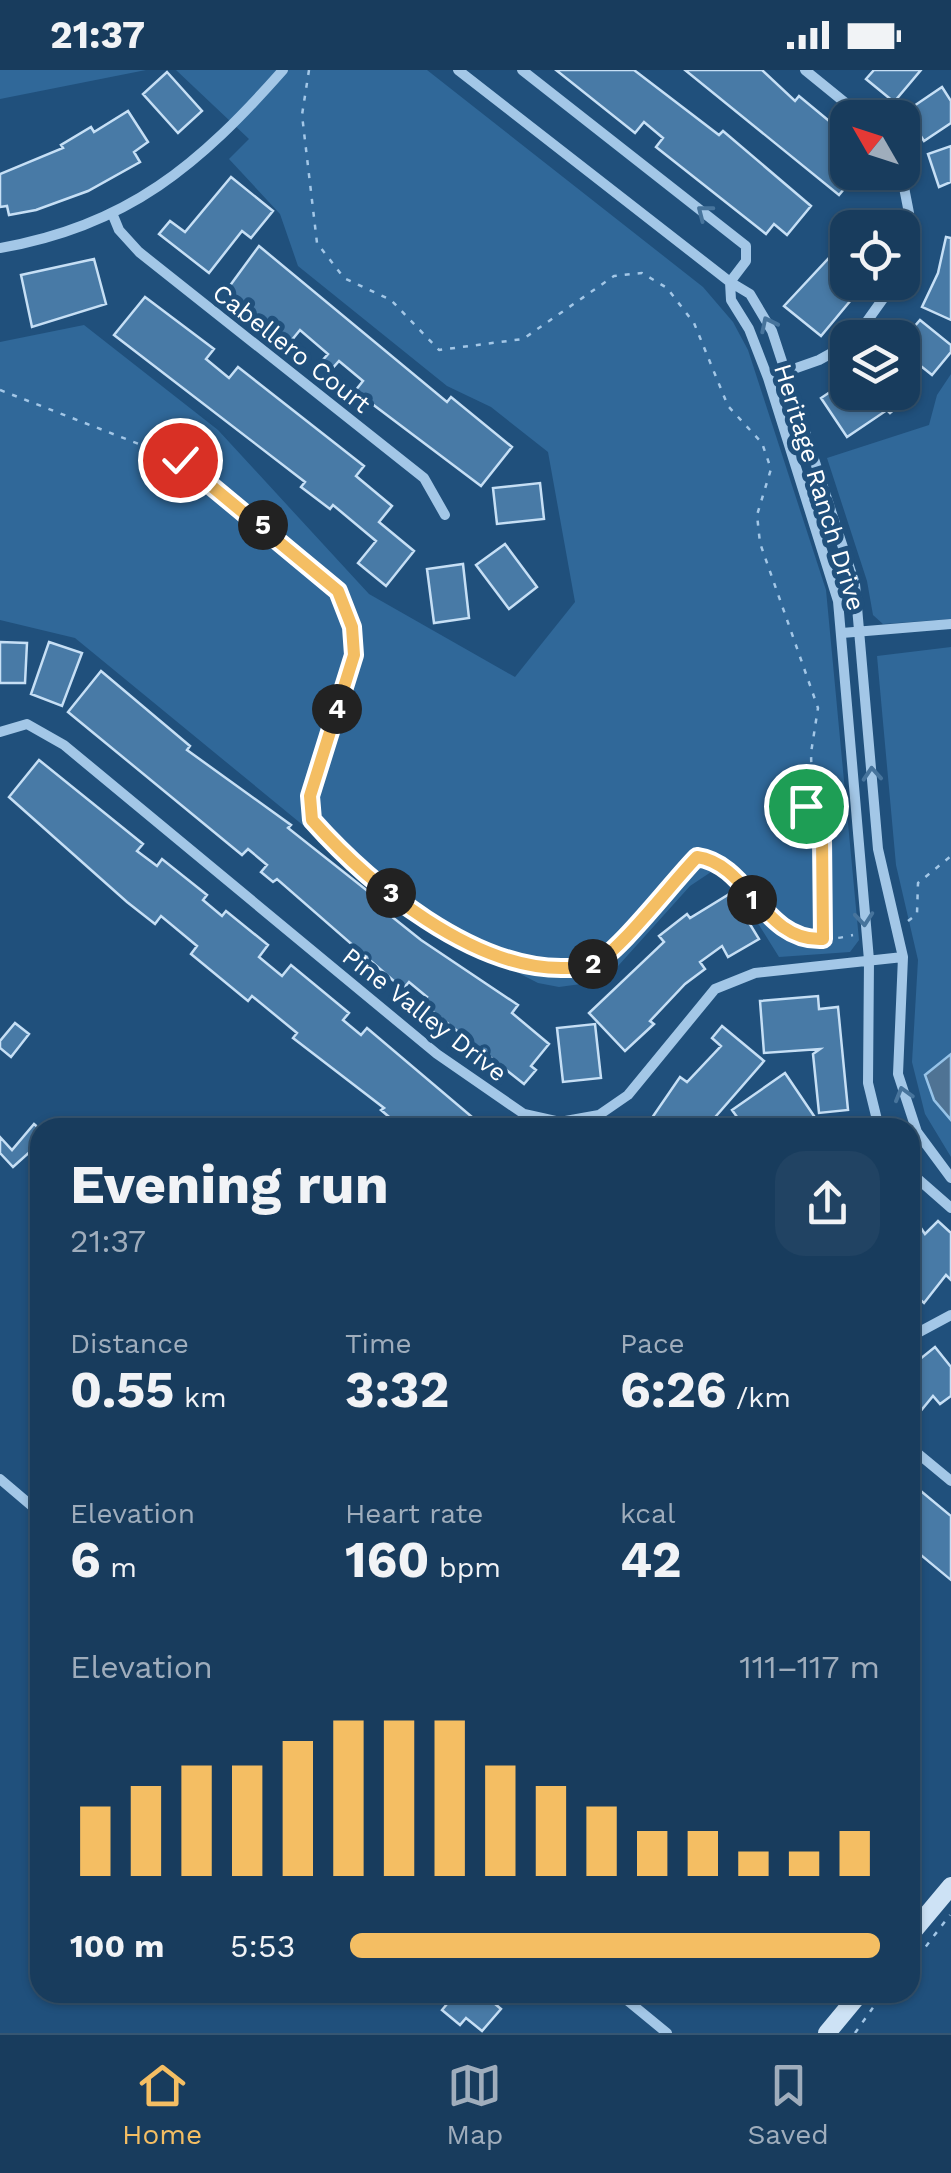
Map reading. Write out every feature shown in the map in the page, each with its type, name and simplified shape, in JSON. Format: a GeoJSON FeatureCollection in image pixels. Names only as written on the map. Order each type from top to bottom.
{"type":"FeatureCollection","features":[{"type":"Feature","properties":{"kind":"main road"},"geometry":{"type":"LineString","coordinates":[[920,1923],[951,1886]]}},
{"type":"Feature","properties":{"kind":"main road"},"geometry":{"type":"LineString","coordinates":[[827,2033],[852,2003]]}},
{"type":"Feature","properties":{"kind":"street"},"geometry":{"type":"LineString","coordinates":[[0,248],[65,232],[112,214],[184,172],[228,132],[283,70]]}},
{"type":"Feature","properties":{"kind":"street","name":"Heritage Ranch Drive"},"geometry":{"type":"LineString","coordinates":[[458,70],[730,282],[743,287],[760,306],[788,372],[855,584],[878,849],[900,927],[903,957],[898,1074],[913,1118]]}},
{"type":"Feature","properties":{"kind":"street"},"geometry":{"type":"LineString","coordinates":[[522,70],[746,246],[746,262],[730,282]]}},
{"type":"Feature","properties":{"kind":"street"},"geometry":{"type":"LineString","coordinates":[[805,70],[842,100]]}},
{"type":"Feature","properties":{"kind":"street","name":"Cabellero Court"},"geometry":{"type":"LineString","coordinates":[[112,214],[119,230],[139,252],[424,478],[445,515]]}},
{"type":"Feature","properties":{"kind":"street","name":"Heritage Ranch Drive"},"geometry":{"type":"LineString","coordinates":[[730,282],[731,300],[750,329],[768,378],[832,577],[842,633],[869,960],[868,1084],[876,1118]]}},
{"type":"Feature","properties":{"kind":"street"},"geometry":{"type":"LineString","coordinates":[[768,378],[830,352]]}},
{"type":"Feature","properties":{"kind":"street"},"geometry":{"type":"LineString","coordinates":[[842,633],[951,624]]}},
{"type":"Feature","properties":{"kind":"street","name":"Pine Valley Drive"},"geometry":{"type":"LineString","coordinates":[[0,732],[26,724],[64,744],[437,1054],[524,1114],[542,1118]]}},
{"type":"Feature","properties":{"kind":"street"},"geometry":{"type":"LineString","coordinates":[[601,1118],[599,1115],[628,1095],[715,989],[755,973],[903,957]]}},
{"type":"Feature","properties":{"kind":"street","name":"Pine Valley Drive"},"geometry":{"type":"LineString","coordinates":[[582,1118],[599,1115]]}},
{"type":"Feature","properties":{"kind":"street","name":"Heritage Ranch Drive"},"geometry":{"type":"LineString","coordinates":[[920,1135],[951,1178]]}},
{"type":"Feature","properties":{"kind":"street"},"geometry":{"type":"LineString","coordinates":[[920,1181],[951,1208]]}},
{"type":"Feature","properties":{"kind":"street"},"geometry":{"type":"LineString","coordinates":[[920,1332],[951,1315]]}},
{"type":"Feature","properties":{"kind":"street"},"geometry":{"type":"LineString","coordinates":[[920,1455],[951,1481]]}},
{"type":"Feature","properties":{"kind":"street"},"geometry":{"type":"LineString","coordinates":[[0,1479],[30,1504]]}},
{"type":"Feature","properties":{"kind":"street"},"geometry":{"type":"LineString","coordinates":[[630,2003],[667,2033]]}},
{"type":"Feature","properties":{"kind":"path"},"geometry":{"type":"LineString","coordinates":[[309,70],[302,115],[317,243],[344,278],[391,300],[439,350],[523,339],[614,276],[642,274],[667,288],[694,323],[728,406],[762,443],[771,469],[757,515],[760,544],[818,708],[811,753],[812,790],[806,806],[822,838],[823,939]]}},
{"type":"Feature","properties":{"kind":"path"},"geometry":{"type":"LineString","coordinates":[[0,390],[180,460],[338,591],[352,627],[354,655],[310,796],[312,820],[399,900],[489,954],[548,968],[589,967],[622,939],[697,857],[715,860],[786,930],[808,940],[865,932]]}},
{"type":"Feature","properties":{"kind":"path"},"geometry":{"type":"LineString","coordinates":[[900,927],[918,914],[918,883],[951,856]]}},
{"type":"Feature","properties":{"kind":"path"},"geometry":{"type":"LineString","coordinates":[[920,1954],[951,1914]]}},
{"type":"Feature","properties":{"kind":"path"},"geometry":{"type":"LineString","coordinates":[[855,2033],[876,2003]]}},
{"type":"Feature","properties":{"kind":"shaded area"},"geometry":{"type":"Polygon","coordinates":[[[0,70],[146,70],[0,99],[0,70]]]}},
{"type":"Feature","properties":{"kind":"shaded area"},"geometry":{"type":"Polygon","coordinates":[[[176,70],[427,70],[703,287],[733,322],[748,350],[826,590],[859,940],[850,952],[779,957],[736,888],[717,868],[690,886],[618,966],[581,984],[559,987],[538,983],[427,927],[75,638],[0,620],[0,342],[84,325],[218,430],[369,594],[515,677],[575,602],[548,452],[491,407],[447,386],[298,266],[280,214],[229,159],[249,139],[176,70]]]}},
{"type":"Feature","properties":{"kind":"shaded area"},"geometry":{"type":"Polygon","coordinates":[[[951,374],[951,619],[883,624],[873,615],[867,581],[827,458],[929,425],[937,395],[951,374]]]}},
{"type":"Feature","properties":{"kind":"shaded area"},"geometry":{"type":"Polygon","coordinates":[[[951,647],[951,1157],[925,1114],[912,1062],[918,960],[896,865],[877,656],[951,647]]]}},
{"type":"Feature","properties":{"kind":"shaded area"},"geometry":{"type":"Polygon","coordinates":[[[951,1054],[951,1120],[934,1100],[925,1075],[951,1054]]]}},
{"type":"Feature","properties":{"kind":"building"},"geometry":{"type":"Polygon","coordinates":[[[556,70],[634,70],[719,135],[723,131],[811,206],[787,235],[774,224],[766,234],[656,147],[663,138],[644,122],[635,133],[556,70]]]}},
{"type":"Feature","properties":{"kind":"building"},"geometry":{"type":"Polygon","coordinates":[[[685,70],[762,70],[795,101],[799,96],[830,122],[830,188],[685,70]]]}},
{"type":"Feature","properties":{"kind":"building"},"geometry":{"type":"Polygon","coordinates":[[[874,70],[921,70],[896,100],[866,79],[874,70]]]}},
{"type":"Feature","properties":{"kind":"building"},"geometry":{"type":"Polygon","coordinates":[[[167,72],[202,111],[178,133],[143,94],[167,72]]]}},
{"type":"Feature","properties":{"kind":"building"},"geometry":{"type":"Polygon","coordinates":[[[942,87],[951,101],[951,123],[924,141],[920,135],[920,102],[942,87]]]}},
{"type":"Feature","properties":{"kind":"building"},"geometry":{"type":"Polygon","coordinates":[[[128,111],[148,142],[134,152],[140,162],[88,191],[36,210],[9,215],[7,206],[0,207],[0,174],[63,148],[61,145],[91,127],[94,132],[128,111]]]}},
{"type":"Feature","properties":{"kind":"building"},"geometry":{"type":"Polygon","coordinates":[[[951,146],[951,182],[939,187],[928,154],[951,146]]]}},
{"type":"Feature","properties":{"kind":"building"},"geometry":{"type":"Polygon","coordinates":[[[231,177],[273,211],[251,238],[242,231],[209,273],[159,234],[170,221],[185,232],[231,177]]]}},
{"type":"Feature","properties":{"kind":"building"},"geometry":{"type":"Polygon","coordinates":[[[946,237],[951,238],[951,320],[922,307],[938,273],[946,237]]]}},
{"type":"Feature","properties":{"kind":"building"},"geometry":{"type":"Polygon","coordinates":[[[259,246],[447,402],[451,397],[512,447],[481,486],[355,391],[363,381],[339,361],[330,371],[320,363],[328,354],[300,330],[291,341],[226,291],[259,246]]]}},
{"type":"Feature","properties":{"kind":"building"},"geometry":{"type":"Polygon","coordinates":[[[830,257],[830,300],[851,300],[830,320],[821,336],[784,306],[830,257]]]}},
{"type":"Feature","properties":{"kind":"building"},"geometry":{"type":"Polygon","coordinates":[[[94,259],[106,304],[32,327],[21,275],[94,259]]]}},
{"type":"Feature","properties":{"kind":"building"},"geometry":{"type":"Polygon","coordinates":[[[145,297],[214,349],[206,359],[229,378],[238,367],[364,466],[356,476],[392,506],[379,522],[414,551],[386,586],[358,563],[376,541],[333,505],[330,509],[301,487],[305,482],[114,335],[145,297]]]}},
{"type":"Feature","properties":{"kind":"building"},"geometry":{"type":"Polygon","coordinates":[[[920,320],[951,345],[951,352],[932,375],[920,365],[920,320]]]}},
{"type":"Feature","properties":{"kind":"building"},"geometry":{"type":"Polygon","coordinates":[[[830,392],[830,410],[887,410],[847,437],[821,398],[830,392]]]}},
{"type":"Feature","properties":{"kind":"building"},"geometry":{"type":"Polygon","coordinates":[[[540,483],[544,519],[497,524],[493,488],[540,483]]]}},
{"type":"Feature","properties":{"kind":"building"},"geometry":{"type":"Polygon","coordinates":[[[505,544],[537,587],[509,609],[476,565],[505,544]]]}},
{"type":"Feature","properties":{"kind":"building"},"geometry":{"type":"Polygon","coordinates":[[[463,564],[469,618],[434,623],[427,569],[463,564]]]}},
{"type":"Feature","properties":{"kind":"building"},"geometry":{"type":"Polygon","coordinates":[[[0,642],[27,643],[25,683],[0,683],[0,642]]]}},
{"type":"Feature","properties":{"kind":"building"},"geometry":{"type":"Polygon","coordinates":[[[49,642],[82,653],[62,706],[31,694],[49,642]]]}},
{"type":"Feature","properties":{"kind":"building"},"geometry":{"type":"Polygon","coordinates":[[[101,671],[190,746],[187,750],[291,825],[288,828],[384,904],[381,908],[421,940],[518,1005],[512,1013],[549,1044],[531,1066],[536,1070],[524,1084],[422,1003],[427,997],[409,982],[403,989],[277,879],[273,882],[261,872],[267,865],[248,849],[242,855],[68,712],[101,671]]]}},
{"type":"Feature","properties":{"kind":"building"},"geometry":{"type":"Polygon","coordinates":[[[39,760],[143,844],[137,851],[157,866],[162,859],[207,895],[203,900],[222,916],[226,911],[268,945],[259,957],[282,976],[291,965],[349,1013],[343,1020],[361,1035],[367,1028],[473,1118],[390,1118],[381,1110],[384,1108],[293,1038],[297,1033],[252,996],[248,1001],[191,954],[197,946],[161,916],[155,924],[127,902],[9,797],[39,760]]]}},
{"type":"Feature","properties":{"kind":"building"},"geometry":{"type":"Polygon","coordinates":[[[731,893],[759,939],[728,957],[722,946],[700,962],[705,969],[685,984],[650,1021],[654,1024],[625,1051],[589,1013],[664,942],[659,936],[687,914],[690,918],[731,893]]]}},
{"type":"Feature","properties":{"kind":"building"},"geometry":{"type":"Polygon","coordinates":[[[818,996],[819,1009],[838,1007],[848,1110],[819,1113],[813,1054],[820,1049],[764,1053],[760,1001],[818,996]]]}},
{"type":"Feature","properties":{"kind":"building"},"geometry":{"type":"Polygon","coordinates":[[[15,1023],[29,1034],[11,1057],[0,1048],[0,1041],[15,1023]]]}},
{"type":"Feature","properties":{"kind":"building"},"geometry":{"type":"Polygon","coordinates":[[[595,1024],[601,1078],[563,1082],[557,1028],[595,1024]]]}},
{"type":"Feature","properties":{"kind":"building"},"geometry":{"type":"Polygon","coordinates":[[[722,1026],[764,1061],[714,1118],[652,1118],[680,1077],[687,1082],[721,1046],[712,1038],[722,1026]]]}},
{"type":"Feature","properties":{"kind":"building"},"geometry":{"type":"Polygon","coordinates":[[[785,1073],[814,1116],[738,1118],[732,1110],[785,1073]]]}},
{"type":"Feature","properties":{"kind":"building"},"geometry":{"type":"Polygon","coordinates":[[[30,1129],[30,1152],[13,1167],[0,1153],[0,1137],[12,1150],[30,1129]]]}},
{"type":"Feature","properties":{"kind":"building"},"geometry":{"type":"Polygon","coordinates":[[[938,1221],[951,1233],[951,1280],[946,1275],[924,1303],[920,1300],[920,1227],[925,1234],[938,1221]]]}},
{"type":"Feature","properties":{"kind":"building"},"geometry":{"type":"Polygon","coordinates":[[[935,1347],[951,1367],[951,1396],[940,1404],[933,1396],[920,1412],[920,1359],[935,1347]]]}},
{"type":"Feature","properties":{"kind":"building"},"geometry":{"type":"Polygon","coordinates":[[[920,1490],[951,1516],[951,1580],[920,1554],[920,1490]]]}},
{"type":"Feature","properties":{"kind":"building"},"geometry":{"type":"Polygon","coordinates":[[[448,2003],[494,2003],[501,2009],[482,2031],[466,2018],[460,2025],[442,2010],[448,2003]]]}},
{"type":"Feature","properties":{"kind":"route"},"geometry":{"type":"LineString","coordinates":[[180,460],[270,530],[338,591],[352,627],[354,655],[310,796],[312,820],[399,900],[489,954],[548,968],[589,967],[622,939],[697,857],[715,860],[764,913],[786,930],[808,940],[823,939],[822,838],[806,806]]}}]}
